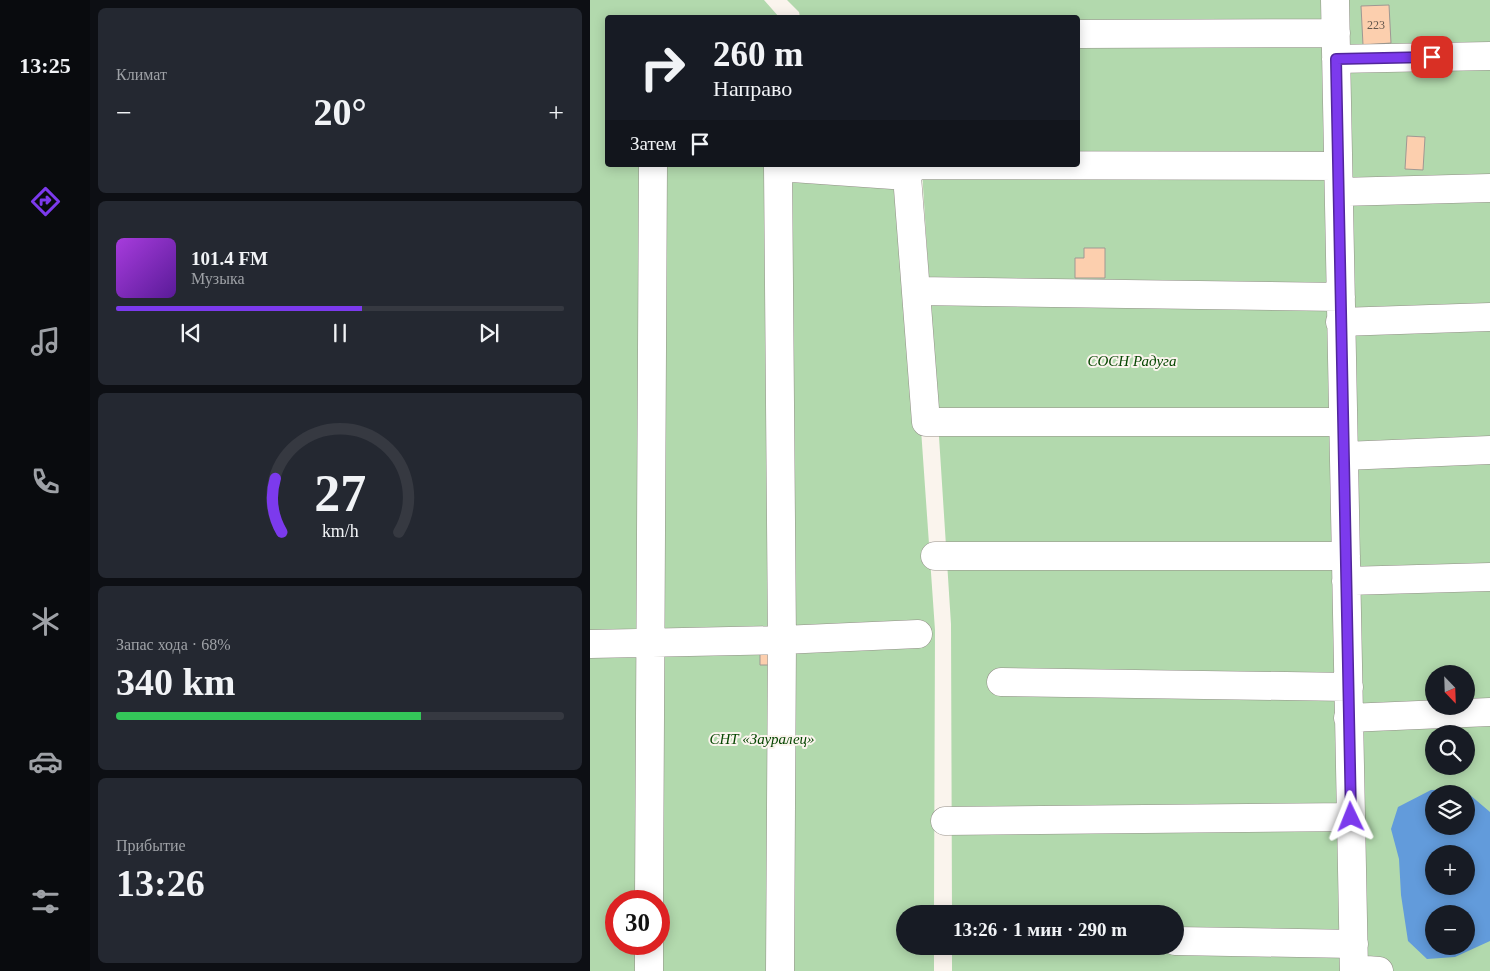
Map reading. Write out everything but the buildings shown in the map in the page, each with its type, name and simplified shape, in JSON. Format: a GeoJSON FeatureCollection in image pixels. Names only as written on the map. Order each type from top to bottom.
{"type":"FeatureCollection","features":[{"type":"Feature","properties":{"kind":"street"},"geometry":{"type":"LineString","coordinates":[[1184,942],[1360,964],[1351,817],[1348,718],[1335,0]]}},
{"type":"Feature","properties":{"kind":"street"},"geometry":{"type":"LineString","coordinates":[[1080,34],[1336,46],[1490,56]]}},
{"type":"Feature","properties":{"kind":"street"},"geometry":{"type":"LineString","coordinates":[[649,890],[653,167]]}},
{"type":"Feature","properties":{"kind":"street"},"geometry":{"type":"LineString","coordinates":[[780,971],[782,640],[778,167],[907,176]]}},
{"type":"Feature","properties":{"kind":"street"},"geometry":{"type":"LineString","coordinates":[[914,167],[907,176],[918,291],[926,422],[1343,422]]}},
{"type":"Feature","properties":{"kind":"street"},"geometry":{"type":"LineString","coordinates":[[976,167],[1339,179],[1490,188]]}},
{"type":"Feature","properties":{"kind":"street"},"geometry":{"type":"LineString","coordinates":[[918,291],[1490,317]]}},
{"type":"Feature","properties":{"kind":"street"},"geometry":{"type":"LineString","coordinates":[[1344,456],[1490,450]]}},
{"type":"Feature","properties":{"kind":"street"},"geometry":{"type":"LineString","coordinates":[[935,556],[1346,569],[1490,577]]}},
{"type":"Feature","properties":{"kind":"street"},"geometry":{"type":"LineString","coordinates":[[590,644],[649,641],[782,640],[918,634]]}},
{"type":"Feature","properties":{"kind":"street"},"geometry":{"type":"LineString","coordinates":[[1001,682],[1348,687]]}},
{"type":"Feature","properties":{"kind":"street"},"geometry":{"type":"LineString","coordinates":[[1348,718],[1490,712]]}},
{"type":"Feature","properties":{"kind":"street"},"geometry":{"type":"LineString","coordinates":[[945,821],[1351,817]]}},
{"type":"Feature","properties":{"kind":"street"},"geometry":{"type":"LineString","coordinates":[[649,955],[649,971]]}},
{"type":"Feature","properties":{"kind":"green space","name":"СНТ «Зауралец»"},"geometry":{"type":"Polygon","coordinates":[[[590,0],[764,0],[777,15],[605,15],[605,167],[874,167],[903,171],[935,630],[934,905],[896,905],[896,955],[934,955],[934,971],[590,971],[590,0]]]}},
{"type":"Feature","properties":{"kind":"green space","name":"СОСН Радуга"},"geometry":{"type":"Polygon","coordinates":[[[787,0],[1324,0],[1340,971],[952,971],[952,955],[1184,955],[1184,905],[952,905],[951,624],[922,171],[1080,167],[1080,15],[800,15],[787,0]]]}},
{"type":"Feature","properties":{"kind":"green space"},"geometry":{"type":"Polygon","coordinates":[[[1343,0],[1490,0],[1490,971],[1362,971],[1343,0]]]}},
{"type":"Feature","properties":{"kind":"water"},"geometry":{"type":"Polygon","coordinates":[[[1425,793],[1425,835],[1475,835],[1475,799],[1490,812],[1490,941],[1475,948],[1475,905],[1425,905],[1425,955],[1459,955],[1427,959],[1408,941],[1401,895],[1399,859],[1391,829],[1398,807],[1425,793]]]}},
{"type":"Feature","properties":{"kind":"route"},"geometry":{"type":"LineString","coordinates":[[1351,817],[1336,59],[1432,57]]}}]}
